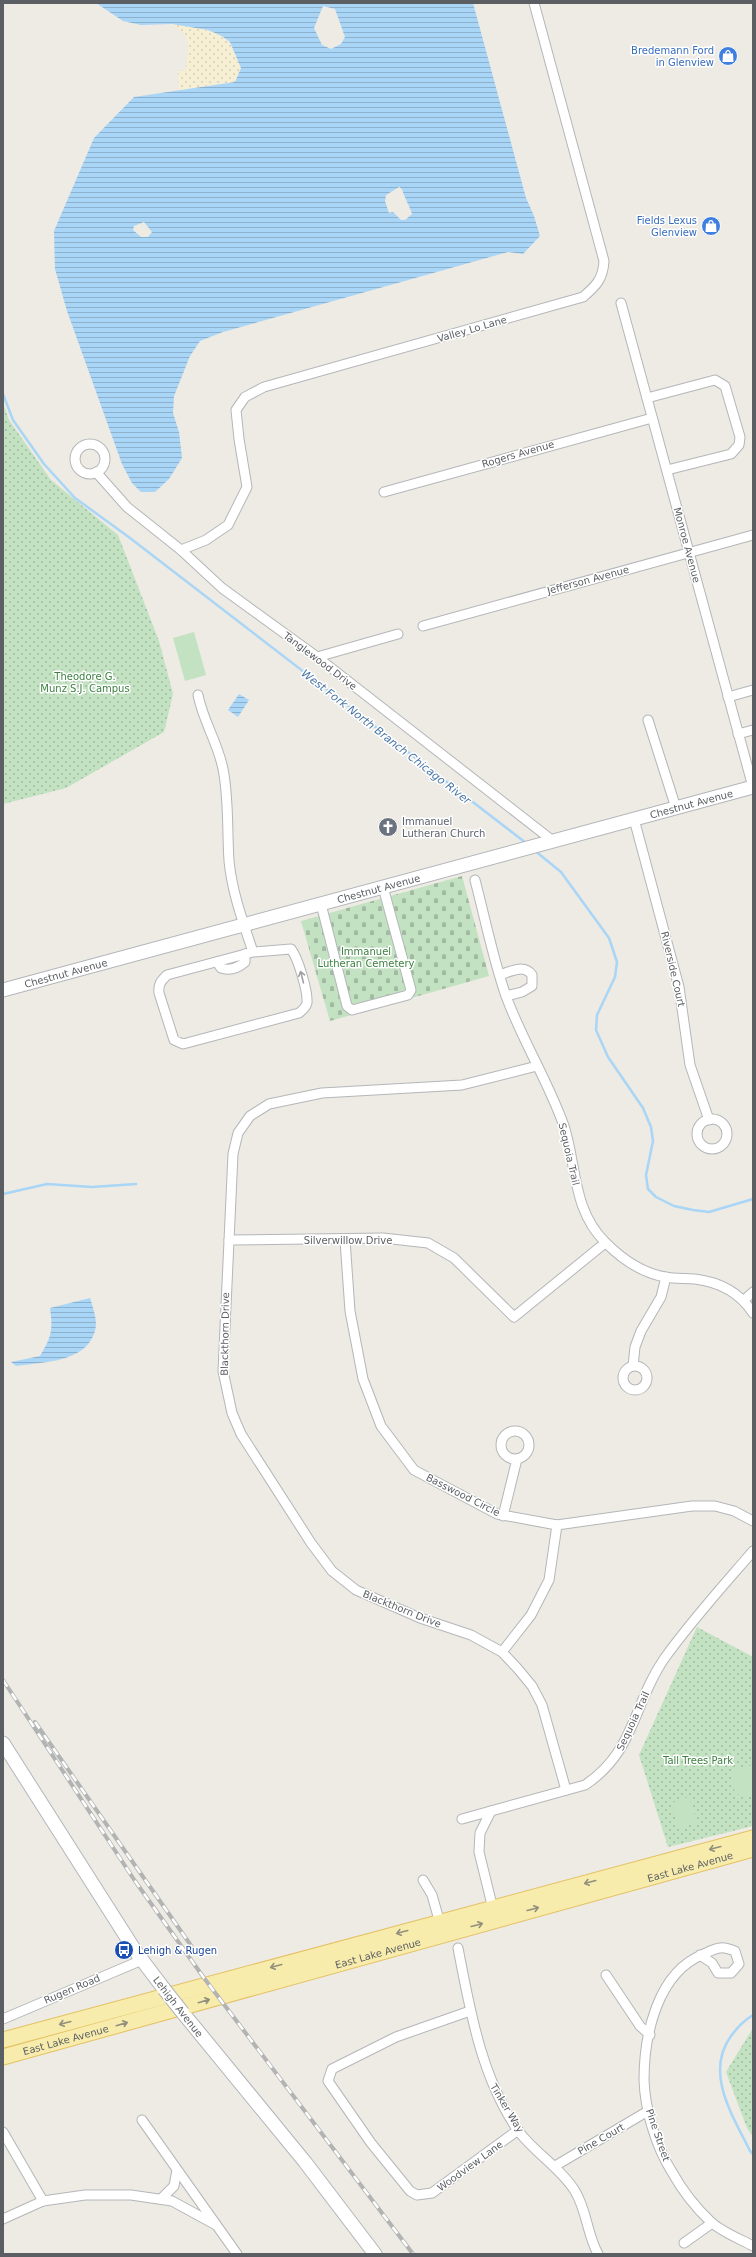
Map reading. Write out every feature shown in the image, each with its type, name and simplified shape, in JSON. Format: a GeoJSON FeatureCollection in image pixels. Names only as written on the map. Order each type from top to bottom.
{"type":"FeatureCollection","features":[{"type":"Feature","properties":{"kind":"main road","name":"East Lake Avenue"},"geometry":{"type":"LineString","coordinates":[[494,1914],[753,1838]]}},
{"type":"Feature","properties":{"kind":"main road","name":"East Lake Avenue"},"geometry":{"type":"LineString","coordinates":[[3,2040],[753,1849]]}},
{"type":"Feature","properties":{"kind":"main road","name":"East Lake Avenue"},"geometry":{"type":"LineString","coordinates":[[3,2057],[441,1928]]}},
{"type":"Feature","properties":{"kind":"street","name":"Valley Lo Lane"},"geometry":{"type":"LineString","coordinates":[[180,550],[206,540],[228,525],[247,486],[236,410],[245,397],[264,387],[583,297],[597,286],[603,274],[604,262],[534,3]]}},
{"type":"Feature","properties":{"kind":"street","name":"Monroe Avenue"},"geometry":{"type":"LineString","coordinates":[[621,303],[753,787]]}},
{"type":"Feature","properties":{"kind":"street"},"geometry":{"type":"LineString","coordinates":[[647,398],[707,382],[719,382],[725,386],[740,437],[739,445],[731,454],[666,470]]}},
{"type":"Feature","properties":{"kind":"street","name":"Rogers Avenue"},"geometry":{"type":"LineString","coordinates":[[384,492],[652,418]]}},
{"type":"Feature","properties":{"kind":"street","name":"Tanglewood Drive"},"geometry":{"type":"LineString","coordinates":[[96,472],[126,507],[180,550],[222,588],[317,657],[547,842]]}},
{"type":"Feature","properties":{"kind":"street","name":"Jefferson Avenue"},"geometry":{"type":"LineString","coordinates":[[423,626],[753,535]]}},
{"type":"Feature","properties":{"kind":"street"},"geometry":{"type":"LineString","coordinates":[[317,657],[398,634]]}},
{"type":"Feature","properties":{"kind":"street"},"geometry":{"type":"LineString","coordinates":[[728,697],[753,690]]}},
{"type":"Feature","properties":{"kind":"street"},"geometry":{"type":"LineString","coordinates":[[198,695],[202,715],[218,750],[224,771],[229,862],[249,953]]}},
{"type":"Feature","properties":{"kind":"street"},"geometry":{"type":"LineString","coordinates":[[648,720],[676,808]]}},
{"type":"Feature","properties":{"kind":"street"},"geometry":{"type":"LineString","coordinates":[[738,734],[753,730]]}},
{"type":"Feature","properties":{"kind":"street","name":"Chestnut Avenue"},"geometry":{"type":"LineString","coordinates":[[3,990],[753,787]]}},
{"type":"Feature","properties":{"kind":"street","name":"Riverside Court"},"geometry":{"type":"LineString","coordinates":[[634,819],[679,986],[690,1065],[708,1120]]}},
{"type":"Feature","properties":{"kind":"street","name":"Sequoia Trail"},"geometry":{"type":"LineString","coordinates":[[475,880],[506,996],[564,1126],[575,1184],[582,1207],[605,1243],[637,1267],[666,1277],[697,1279],[716,1284],[732,1291],[744,1300],[753,1313]]}},
{"type":"Feature","properties":{"kind":"street"},"geometry":{"type":"LineString","coordinates":[[321,904],[347,1006],[352,1010],[408,995],[411,990],[383,887]]}},
{"type":"Feature","properties":{"kind":"street"},"geometry":{"type":"LineString","coordinates":[[283,948],[291,949],[296,955],[307,1001],[304,1009],[299,1012],[217,1036],[179,1044],[172,1036],[159,993],[161,980],[167,975],[249,953],[283,948]]}},
{"type":"Feature","properties":{"kind":"street"},"geometry":{"type":"LineString","coordinates":[[500,975],[521,969],[526,969],[532,975],[532,986],[522,992],[506,996]]}},
{"type":"Feature","properties":{"kind":"street","name":"Blackthorn Drive"},"geometry":{"type":"LineString","coordinates":[[537,1066],[462,1085],[322,1093],[269,1104],[250,1116],[238,1133],[233,1154],[223,1371],[232,1414],[241,1434],[311,1543],[332,1571],[356,1590],[420,1618],[471,1635],[502,1652],[532,1686],[542,1705],[566,1790]]}},
{"type":"Feature","properties":{"kind":"street","name":"Silverwillow Drive"},"geometry":{"type":"LineString","coordinates":[[228,1240],[345,1240],[383,1238],[428,1243],[454,1258],[514,1317],[605,1243]]}},
{"type":"Feature","properties":{"kind":"street","name":"Basswood Circle"},"geometry":{"type":"LineString","coordinates":[[345,1240],[350,1311],[363,1379],[381,1426],[414,1470],[503,1516],[557,1525],[692,1506],[715,1506],[734,1511],[753,1521]]}},
{"type":"Feature","properties":{"kind":"street"},"geometry":{"type":"LineString","coordinates":[[633,1366],[635,1347],[641,1331],[661,1297],[666,1277]]}},
{"type":"Feature","properties":{"kind":"street"},"geometry":{"type":"LineString","coordinates":[[744,1300],[753,1292]]}},
{"type":"Feature","properties":{"kind":"street"},"geometry":{"type":"LineString","coordinates":[[503,1516],[517,1459]]}},
{"type":"Feature","properties":{"kind":"street"},"geometry":{"type":"LineString","coordinates":[[502,1652],[531,1615],[547,1586],[552,1569],[557,1525]]}},
{"type":"Feature","properties":{"kind":"street","name":"Sequoia Trail"},"geometry":{"type":"LineString","coordinates":[[462,1819],[585,1785],[599,1775],[614,1761],[626,1742],[645,1696],[664,1660],[692,1622],[753,1551]]}},
{"type":"Feature","properties":{"kind":"street","name":"Lehigh Avenue"},"geometry":{"type":"LineString","coordinates":[[3,1743],[142,1960],[183,2013],[305,2162],[375,2254]]}},
{"type":"Feature","properties":{"kind":"street"},"geometry":{"type":"LineString","coordinates":[[491,1811],[480,1833],[479,1852],[494,1914]]}},
{"type":"Feature","properties":{"kind":"street"},"geometry":{"type":"LineString","coordinates":[[423,1880],[432,1895],[441,1928]]}},
{"type":"Feature","properties":{"kind":"street","name":"Tinker Way"},"geometry":{"type":"LineString","coordinates":[[458,1948],[470,2011],[494,2089],[518,2130],[555,2166],[575,2190],[584,2209],[596,2251]]}},
{"type":"Feature","properties":{"kind":"street","name":"Pine Street"},"geometry":{"type":"LineString","coordinates":[[700,1956],[674,1974],[663,1991],[654,2010],[644,2081],[648,2111],[671,2171],[690,2199],[712,2223],[753,2246]]}},
{"type":"Feature","properties":{"kind":"street","name":"Rugen Road"},"geometry":{"type":"LineString","coordinates":[[3,2019],[142,1960]]}},
{"type":"Feature","properties":{"kind":"street"},"geometry":{"type":"LineString","coordinates":[[606,1975],[640,2026],[650,2034]]}},
{"type":"Feature","properties":{"kind":"street","name":"Woodview Lane"},"geometry":{"type":"LineString","coordinates":[[470,2011],[396,2037],[332,2069],[328,2081],[371,2143],[410,2191],[417,2195],[432,2193],[518,2130]]}},
{"type":"Feature","properties":{"kind":"street","name":"Pine Court"},"geometry":{"type":"LineString","coordinates":[[555,2166],[648,2111]]}},
{"type":"Feature","properties":{"kind":"street"},"geometry":{"type":"LineString","coordinates":[[142,2120],[237,2254]]}},
{"type":"Feature","properties":{"kind":"street"},"geometry":{"type":"LineString","coordinates":[[3,2132],[43,2201]]}},
{"type":"Feature","properties":{"kind":"street"},"geometry":{"type":"LineString","coordinates":[[161,2199],[174,2186],[177,2170]]}},
{"type":"Feature","properties":{"kind":"street"},"geometry":{"type":"LineString","coordinates":[[3,2219],[43,2201],[85,2195],[131,2195],[172,2201],[216,2225]]}},
{"type":"Feature","properties":{"kind":"street"},"geometry":{"type":"LineString","coordinates":[[684,2243],[712,2223]]}},
{"type":"Feature","properties":{"kind":"green space","name":"Theodore G. Munz S.J. Campus"},"geometry":{"type":"Polygon","coordinates":[[[3,403],[9,420],[51,480],[118,535],[159,641],[173,694],[164,732],[66,788],[3,804],[3,403]]]}},
{"type":"Feature","properties":{"kind":"green space"},"geometry":{"type":"Polygon","coordinates":[[[194,632],[206,675],[185,681],[173,638],[194,632]]]}},
{"type":"Feature","properties":{"kind":"green space","name":"Immanuel Lutheran Cemetery"},"geometry":{"type":"Polygon","coordinates":[[[462,876],[489,976],[330,1021],[301,921],[462,876]]]}},
{"type":"Feature","properties":{"kind":"green space","name":"Tall Trees Park"},"geometry":{"type":"Polygon","coordinates":[[[697,1627],[753,1657],[753,1826],[668,1847],[639,1755],[697,1627]]]}},
{"type":"Feature","properties":{"kind":"green space"},"geometry":{"type":"Polygon","coordinates":[[[753,1765],[753,1795],[743,1797],[735,1793],[730,1771],[753,1765]]]}},
{"type":"Feature","properties":{"kind":"green space"},"geometry":{"type":"Polygon","coordinates":[[[689,1797],[697,1822],[679,1828],[671,1803],[689,1797]]]}},
{"type":"Feature","properties":{"kind":"green space"},"geometry":{"type":"Polygon","coordinates":[[[753,2028],[753,2137],[747,2128],[726,2072],[753,2028]]]}},
{"type":"Feature","properties":{"kind":"sand"},"geometry":{"type":"Polygon","coordinates":[[[172,24],[207,30],[224,38],[231,45],[241,68],[235,82],[179,90],[178,71],[186,70],[188,44],[184,34],[172,24]]]}},
{"type":"Feature","properties":{"kind":"water"},"geometry":{"type":"Polygon","coordinates":[[[96,3],[473,3],[526,198],[534,216],[540,236],[523,254],[508,252],[223,332],[200,341],[190,356],[174,396],[173,413],[179,432],[182,458],[169,479],[155,492],[141,492],[132,483],[122,464],[67,311],[55,269],[54,231],[94,138],[134,97],[235,82],[241,68],[230,42],[222,36],[208,30],[172,24],[141,25],[123,21],[96,3]],[[323,6],[314,28],[322,45],[331,49],[341,44],[345,37],[335,9],[323,6]],[[399,187],[386,195],[385,201],[389,213],[393,212],[401,220],[405,220],[412,214],[402,189],[399,187]],[[144,222],[134,226],[133,230],[141,237],[148,237],[152,232],[144,222]]]}},
{"type":"Feature","properties":{"kind":"water"},"geometry":{"type":"Polygon","coordinates":[[[239,694],[249,700],[238,717],[228,710],[239,694]]]}},
{"type":"Feature","properties":{"kind":"water"},"geometry":{"type":"Polygon","coordinates":[[[90,1298],[95,1314],[96,1327],[90,1342],[83,1349],[73,1355],[50,1362],[16,1366],[11,1362],[40,1356],[51,1333],[50,1308],[90,1298]]]}},
{"type":"Feature","properties":{"kind":"waterway","name":"West Fork North Branch Chicago River"},"geometry":{"type":"LineString","coordinates":[[3,394],[13,420],[44,464],[75,498],[130,538],[526,843]]}},
{"type":"Feature","properties":{"kind":"waterway","name":"West Fork North Branch Chicago River"},"geometry":{"type":"LineString","coordinates":[[534,850],[561,872],[609,938],[617,962],[615,977],[597,1015],[596,1030],[608,1057],[643,1108],[651,1127],[653,1141],[646,1175],[648,1189],[656,1197],[674,1206],[709,1212],[753,1199]]}},
{"type":"Feature","properties":{"kind":"waterway"},"geometry":{"type":"LineString","coordinates":[[3,1194],[47,1184],[92,1187],[136,1184]]}},
{"type":"Feature","properties":{"kind":"waterway","name":"West Fork North Branch Chicago River"},"geometry":{"type":"LineString","coordinates":[[753,2015],[741,2024],[731,2036],[723,2050],[720,2065],[724,2094],[729,2109],[750,2151],[753,2154]]}},
{"type":"Feature","properties":{"kind":"railway"},"geometry":{"type":"LineString","coordinates":[[3,1680],[135,1881],[204,1978],[413,2254]]}},
{"type":"Feature","properties":{"kind":"railway"},"geometry":{"type":"LineString","coordinates":[[35,1722],[192,1947]]}},
{"type":"Feature","properties":{"kind":"place","name":"Bredemann Ford in Glenview"},"geometry":{"type":"Point","coordinates":[728,56]}},
{"type":"Feature","properties":{"kind":"place","name":"Fields Lexus Glenview"},"geometry":{"type":"Point","coordinates":[711,226]}},
{"type":"Feature","properties":{"kind":"place","name":"Immanuel Lutheran Church"},"geometry":{"type":"Point","coordinates":[388,827]}},
{"type":"Feature","properties":{"kind":"place","name":"Lehigh & Rugen"},"geometry":{"type":"Point","coordinates":[124,1950]}}]}
